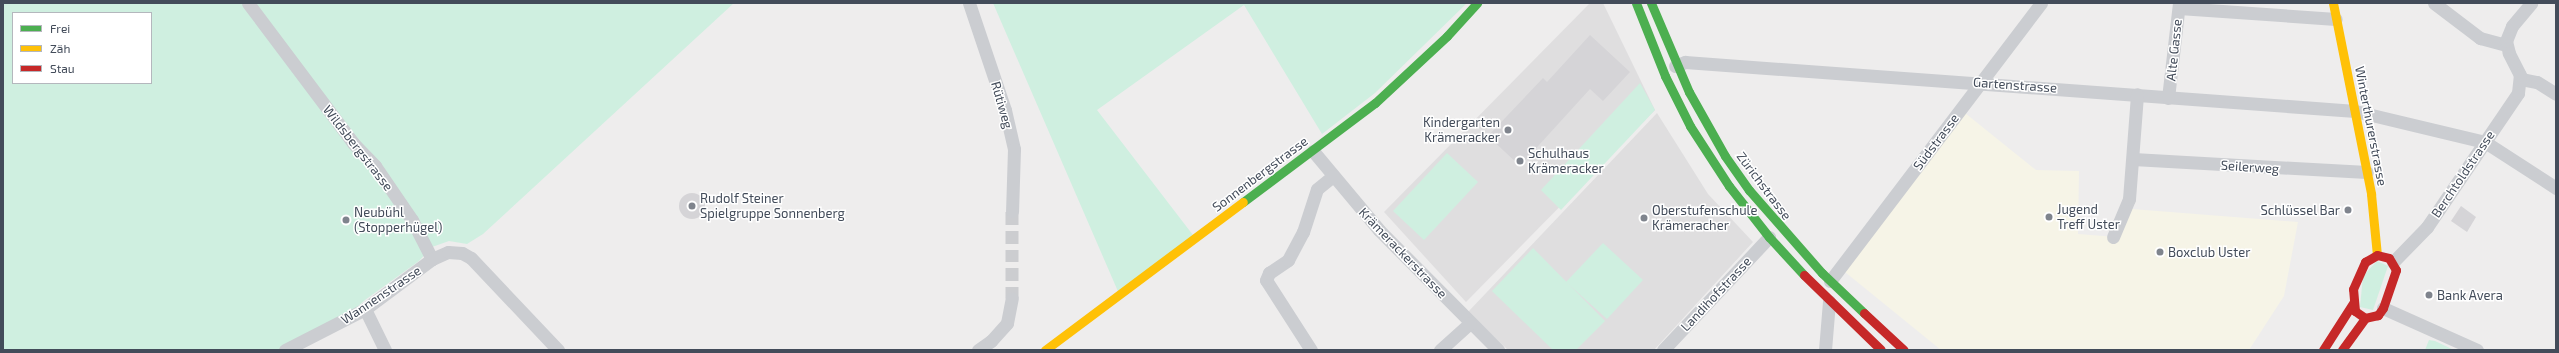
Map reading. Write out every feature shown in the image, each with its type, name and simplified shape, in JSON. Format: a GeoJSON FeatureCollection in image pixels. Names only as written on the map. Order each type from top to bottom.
{"type":"FeatureCollection","features":[{"type":"Feature","properties":{"kind":"main road","name":"Sonnenbergstrasse"},"geometry":{"type":"LineString","coordinates":[[1045,350],[1313,151],[1375,103],[1447,36],[1477,3]]}},
{"type":"Feature","properties":{"kind":"main road","name":"Zürichstrasse"},"geometry":{"type":"LineString","coordinates":[[1636,3],[1665,76],[1690,126],[1729,186],[1769,237],[1829,301],[1881,350]]}},
{"type":"Feature","properties":{"kind":"main road","name":"Zürichstrasse"},"geometry":{"type":"LineString","coordinates":[[1651,3],[1675,66],[1725,156],[1749,190],[1784,233],[1830,281],[1904,350]]}},
{"type":"Feature","properties":{"kind":"main road","name":"Winterthurerstrasse"},"geometry":{"type":"LineString","coordinates":[[2333,3],[2367,172],[2377,255]]}},
{"type":"Feature","properties":{"kind":"main road"},"geometry":{"type":"LineString","coordinates":[[2342,350],[2365,318],[2378,315],[2383,308],[2396,270],[2393,262],[2383,255],[2377,255],[2371,258],[2360,270],[2353,289],[2353,303],[2355,311],[2365,318]]}},
{"type":"Feature","properties":{"kind":"main road"},"geometry":{"type":"LineString","coordinates":[[2323,350],[2353,303]]}},
{"type":"Feature","properties":{"kind":"street","name":"Wildsbergstrasse"},"geometry":{"type":"LineString","coordinates":[[248,3],[353,142],[375,166],[412,220],[432,259]]}},
{"type":"Feature","properties":{"kind":"street","name":"Rütiweg"},"geometry":{"type":"LineString","coordinates":[[969,3],[1005,110],[1014,149],[1012,211]]}},
{"type":"Feature","properties":{"kind":"street","name":"Südstrasse"},"geometry":{"type":"LineString","coordinates":[[1830,281],[2041,3]]}},
{"type":"Feature","properties":{"kind":"street"},"geometry":{"type":"LineString","coordinates":[[2434,3],[2480,38],[2506,45]]}},
{"type":"Feature","properties":{"kind":"street"},"geometry":{"type":"LineString","coordinates":[[2531,3],[2512,26],[2506,45],[2521,79],[2537,82],[2556,94]]}},
{"type":"Feature","properties":{"kind":"street"},"geometry":{"type":"LineString","coordinates":[[2179,6],[2336,19]]}},
{"type":"Feature","properties":{"kind":"street","name":"Alte Gasse"},"geometry":{"type":"LineString","coordinates":[[2168,98],[2179,6]]}},
{"type":"Feature","properties":{"kind":"street","name":"Gartenstrasse"},"geometry":{"type":"LineString","coordinates":[[1675,66],[1685,62],[2355,111],[2485,142],[2556,188]]}},
{"type":"Feature","properties":{"kind":"street","name":"Berchtoldstrasse"},"geometry":{"type":"LineString","coordinates":[[2393,262],[2427,226],[2516,96],[2521,79]]}},
{"type":"Feature","properties":{"kind":"street"},"geometry":{"type":"LineString","coordinates":[[2113,237],[2126,211],[2133,159],[2138,94]]}},
{"type":"Feature","properties":{"kind":"street","name":"Krämerackerstrasse"},"geometry":{"type":"LineString","coordinates":[[1313,151],[1379,230],[1498,350]]}},
{"type":"Feature","properties":{"kind":"street","name":"Seilerweg"},"geometry":{"type":"LineString","coordinates":[[2133,159],[2367,172]]}},
{"type":"Feature","properties":{"kind":"street"},"geometry":{"type":"LineString","coordinates":[[1311,350],[1266,280],[1269,273],[1288,260],[1303,232],[1317,189],[1333,176]]}},
{"type":"Feature","properties":{"kind":"street","name":"Landihofstrasse"},"geometry":{"type":"LineString","coordinates":[[1663,350],[1769,237]]}},
{"type":"Feature","properties":{"kind":"street"},"geometry":{"type":"LineString","coordinates":[[432,259],[448,252],[471,258],[558,350]]}},
{"type":"Feature","properties":{"kind":"street","name":"Wannenstrasse"},"geometry":{"type":"LineString","coordinates":[[285,350],[365,309],[432,259]]}},
{"type":"Feature","properties":{"kind":"street"},"geometry":{"type":"LineString","coordinates":[[978,350],[991,341],[1007,323],[1012,298]]}},
{"type":"Feature","properties":{"kind":"street"},"geometry":{"type":"LineString","coordinates":[[1826,348],[1829,301]]}},
{"type":"Feature","properties":{"kind":"street"},"geometry":{"type":"LineString","coordinates":[[2383,308],[2477,350]]}},
{"type":"Feature","properties":{"kind":"street"},"geometry":{"type":"LineString","coordinates":[[365,309],[385,350]]}},
{"type":"Feature","properties":{"kind":"street"},"geometry":{"type":"LineString","coordinates":[[1440,350],[1470,323]]}},
{"type":"Feature","properties":{"kind":"shaded area","name":"Schulhaus Krämeracker"},"geometry":{"type":"Polygon","coordinates":[[[1590,3],[1603,3],[1655,110],[1466,302],[1384,212],[1590,3]]]}},
{"type":"Feature","properties":{"kind":"shaded area","name":"Oberstufenschule Krämeracher"},"geometry":{"type":"Polygon","coordinates":[[[1657,113],[1708,194],[1753,242],[1654,350],[1508,350],[1468,312],[1657,113]]]}},
{"type":"Feature","properties":{"kind":"shaded area"},"geometry":{"type":"Polygon","coordinates":[[[1965,113],[2036,170],[2079,171],[2078,234],[2116,237],[2132,209],[2298,222],[2284,296],[2249,350],[1941,350],[1845,272],[1965,113]]]}},
{"type":"Feature","properties":{"kind":"green space"},"geometry":{"type":"Polygon","coordinates":[[[3,3],[734,3],[483,234],[467,244],[449,241],[432,247],[419,261],[365,300],[338,324],[285,350],[3,350],[3,3]]]}},
{"type":"Feature","properties":{"kind":"green space"},"geometry":{"type":"Polygon","coordinates":[[[993,3],[1467,3],[1375,93],[1322,134],[1244,5],[1097,110],[1196,239],[1120,296],[993,3]]]}},
{"type":"Feature","properties":{"kind":"green space"},"geometry":{"type":"Polygon","coordinates":[[[1640,83],[1655,110],[1561,210],[1541,190],[1640,83]]]}},
{"type":"Feature","properties":{"kind":"green space"},"geometry":{"type":"Polygon","coordinates":[[[1447,153],[1478,182],[1424,240],[1393,211],[1447,153]]]}},
{"type":"Feature","properties":{"kind":"green space"},"geometry":{"type":"Polygon","coordinates":[[[1603,243],[1643,280],[1607,319],[1566,282],[1603,243]]]}},
{"type":"Feature","properties":{"kind":"green space"},"geometry":{"type":"Polygon","coordinates":[[[1533,248],[1605,321],[1576,350],[1553,350],[1492,291],[1533,248]]]}},
{"type":"Feature","properties":{"kind":"green space"},"geometry":{"type":"Polygon","coordinates":[[[2377,261],[2388,266],[2373,310],[2360,307],[2363,276],[2377,261]]]}},
{"type":"Feature","properties":{"kind":"green space"},"geometry":{"type":"Polygon","coordinates":[[[2429,340],[2435,341],[2454,350],[2425,350],[2429,340]]]}},
{"type":"Feature","properties":{"kind":"building","name":"Schulhaus Krämeracker"},"geometry":{"type":"Polygon","coordinates":[[[1590,35],[1630,72],[1603,101],[1590,89],[1520,166],[1488,136],[1543,78],[1547,82],[1590,35]]]}},
{"type":"Feature","properties":{"kind":"building","name":"Rudolf Steiner Spielgruppe Sonnenberg"},"geometry":{"type":"Polygon","coordinates":[[[692,193],[701,197],[705,206],[701,215],[692,219],[683,215],[679,206],[683,197],[692,193]]]}},
{"type":"Feature","properties":{"kind":"building"},"geometry":{"type":"Polygon","coordinates":[[[2461,206],[2476,217],[2467,232],[2451,221],[2461,206]]]}},
{"type":"Feature","properties":{"kind":"tunnel"},"geometry":{"type":"LineString","coordinates":[[1012,211],[1012,298]]}},
{"type":"Feature","properties":{"kind":"traffic: fast"},"geometry":{"type":"LineString","coordinates":[[1243,202],[1375,103],[1447,36],[1477,3]]}},
{"type":"Feature","properties":{"kind":"traffic: fast"},"geometry":{"type":"LineString","coordinates":[[1636,3],[1665,76],[1690,126],[1729,186],[1769,237],[1804,275]]}},
{"type":"Feature","properties":{"kind":"traffic: fast"},"geometry":{"type":"LineString","coordinates":[[1651,3],[1689,92],[1725,156],[1749,190],[1822,273],[1864,313]]}},
{"type":"Feature","properties":{"kind":"traffic: slow"},"geometry":{"type":"LineString","coordinates":[[2333,3],[2371,194],[2377,255]]}},
{"type":"Feature","properties":{"kind":"traffic: slow"},"geometry":{"type":"LineString","coordinates":[[1045,350],[1243,202]]}},
{"type":"Feature","properties":{"kind":"traffic: jam"},"geometry":{"type":"LineString","coordinates":[[2377,255],[2389,258],[2396,270],[2383,308],[2378,315],[2365,318],[2355,311],[2353,289],[2365,262],[2377,255]]}},
{"type":"Feature","properties":{"kind":"traffic: jam"},"geometry":{"type":"LineString","coordinates":[[1804,275],[1881,350]]}},
{"type":"Feature","properties":{"kind":"traffic: jam"},"geometry":{"type":"LineString","coordinates":[[2323,350],[2353,303]]}},
{"type":"Feature","properties":{"kind":"traffic: jam"},"geometry":{"type":"LineString","coordinates":[[1864,313],[1904,350]]}},
{"type":"Feature","properties":{"kind":"traffic: jam"},"geometry":{"type":"LineString","coordinates":[[2342,350],[2365,318]]}},
{"type":"Feature","properties":{"kind":"place","name":"Kindergarten Krämeracker"},"geometry":{"type":"Point","coordinates":[1508,130]}},
{"type":"Feature","properties":{"kind":"place","name":"Schulhaus Krämeracker"},"geometry":{"type":"Point","coordinates":[1520,161]}},
{"type":"Feature","properties":{"kind":"place","name":"Rudolf Steiner Spielgruppe Sonnenberg"},"geometry":{"type":"Point","coordinates":[692,206]}},
{"type":"Feature","properties":{"kind":"place","name":"Schlüssel Bar"},"geometry":{"type":"Point","coordinates":[2348,210]}},
{"type":"Feature","properties":{"kind":"place","name":"Jugend Treff Uster"},"geometry":{"type":"Point","coordinates":[2049,217]}},
{"type":"Feature","properties":{"kind":"place","name":"Oberstufenschule Krämeracher"},"geometry":{"type":"Point","coordinates":[1644,218]}},
{"type":"Feature","properties":{"kind":"place","name":"Neubühl (Stopperhügel)"},"geometry":{"type":"Point","coordinates":[346,220]}},
{"type":"Feature","properties":{"kind":"place","name":"Boxclub Uster"},"geometry":{"type":"Point","coordinates":[2160,252]}},
{"type":"Feature","properties":{"kind":"place","name":"Bank Avera"},"geometry":{"type":"Point","coordinates":[2429,295]}}]}
